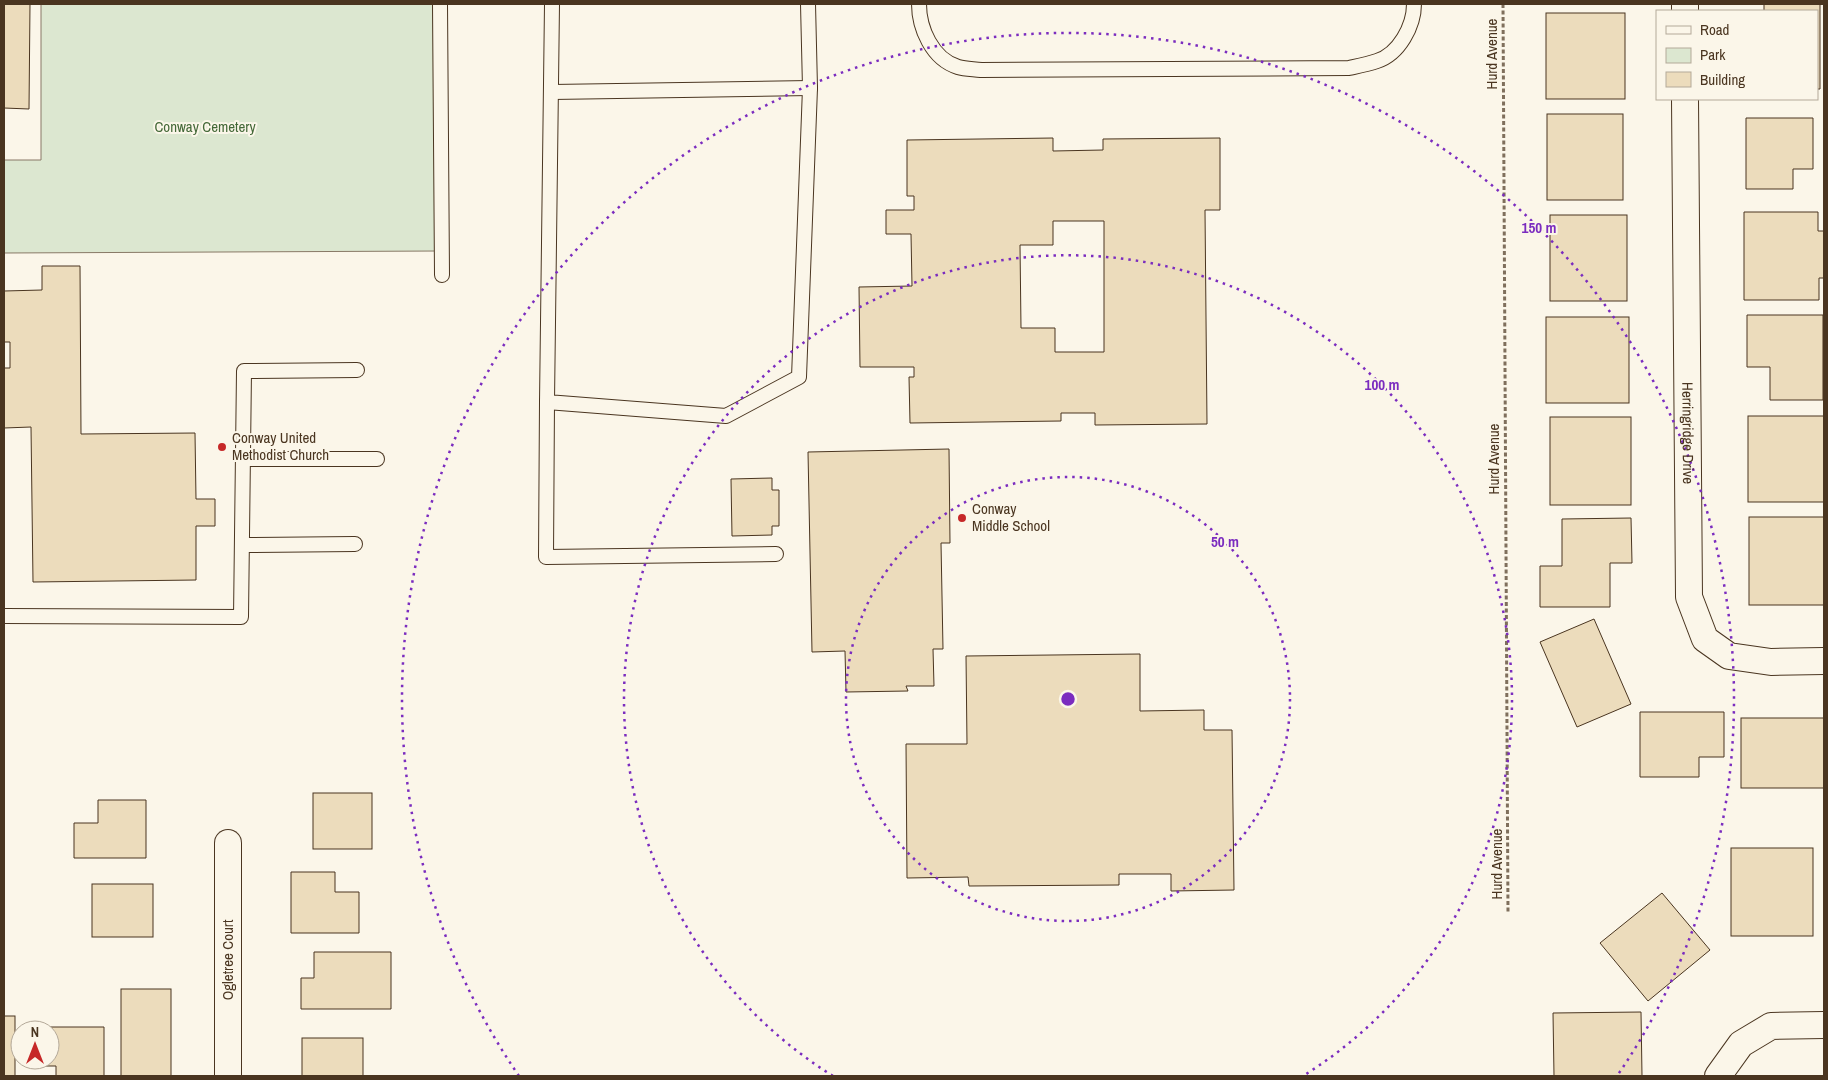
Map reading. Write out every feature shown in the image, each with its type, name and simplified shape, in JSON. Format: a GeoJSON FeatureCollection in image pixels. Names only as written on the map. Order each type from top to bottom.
{"type":"FeatureCollection","features":[{"type":"Feature","properties":{"kind":"street","name":"Herringridge Drive"},"geometry":{"type":"LineString","coordinates":[[1685,100],[1689,597],[1705,639],[1729,656],[1771,662],[1824,661]]}},
{"type":"Feature","properties":{"kind":"street","name":"Ogletree Court"},"geometry":{"type":"LineString","coordinates":[[228,843],[228,1076]]}},
{"type":"Feature","properties":{"kind":"street"},"geometry":{"type":"LineString","coordinates":[[1718,1076],[1740,1044],[1770,1026],[1824,1025]]}},
{"type":"Feature","properties":{"kind":"lane"},"geometry":{"type":"LineString","coordinates":[[440,4],[442,275]]}},
{"type":"Feature","properties":{"kind":"lane"},"geometry":{"type":"LineString","coordinates":[[552,4],[546,557],[776,554]]}},
{"type":"Feature","properties":{"kind":"lane"},"geometry":{"type":"LineString","coordinates":[[547,402],[726,416],[799,377],[810,88],[808,4]]}},
{"type":"Feature","properties":{"kind":"lane"},"geometry":{"type":"LineString","coordinates":[[919,4],[923,30],[930,44],[940,56],[957,67],[981,70],[1350,68],[1379,61],[1396,48],[1409,30],[1414,12],[1414,4]]}},
{"type":"Feature","properties":{"kind":"lane"},"geometry":{"type":"LineString","coordinates":[[552,92],[810,88]]}},
{"type":"Feature","properties":{"kind":"lane"},"geometry":{"type":"LineString","coordinates":[[4,616],[241,617],[244,371],[357,370]]}},
{"type":"Feature","properties":{"kind":"lane"},"geometry":{"type":"LineString","coordinates":[[243,459],[377,459]]}},
{"type":"Feature","properties":{"kind":"lane"},"geometry":{"type":"LineString","coordinates":[[242,545],[355,544]]}},
{"type":"Feature","properties":{"kind":"path","name":"Hurd Avenue"},"geometry":{"type":"LineString","coordinates":[[1503,4],[1508,913]]}},
{"type":"Feature","properties":{"kind":"green space","name":"Conway Cemetery"},"geometry":{"type":"Polygon","coordinates":[[[41,4],[438,4],[439,251],[4,253],[4,160],[41,160],[41,4]]]}},
{"type":"Feature","properties":{"kind":"building"},"geometry":{"type":"Polygon","coordinates":[[[4,4],[30,4],[29,109],[4,108],[4,4]]]}},
{"type":"Feature","properties":{"kind":"building"},"geometry":{"type":"Polygon","coordinates":[[[1764,4],[1820,4],[1820,89],[1818,89],[1818,10],[1764,10],[1764,4]]]}},
{"type":"Feature","properties":{"kind":"building"},"geometry":{"type":"Polygon","coordinates":[[[1546,13],[1625,13],[1625,99],[1546,99],[1546,13]]]}},
{"type":"Feature","properties":{"kind":"building"},"geometry":{"type":"Polygon","coordinates":[[[1547,114],[1623,114],[1623,200],[1547,200],[1547,114]]]}},
{"type":"Feature","properties":{"kind":"building"},"geometry":{"type":"Polygon","coordinates":[[[1746,118],[1813,118],[1813,169],[1793,169],[1793,189],[1746,189],[1746,118]]]}},
{"type":"Feature","properties":{"kind":"building"},"geometry":{"type":"Polygon","coordinates":[[[1053,138],[1053,151],[1103,150],[1103,139],[1220,138],[1220,210],[1205,210],[1207,424],[1095,425],[1095,413],[1061,413],[1061,421],[910,423],[909,377],[914,377],[914,367],[860,367],[859,287],[912,286],[911,234],[886,234],[886,210],[914,210],[914,196],[907,196],[907,140],[1053,138]],[[1053,221],[1053,245],[1020,245],[1021,328],[1055,328],[1055,352],[1104,352],[1104,221],[1053,221]]]}},
{"type":"Feature","properties":{"kind":"building"},"geometry":{"type":"Polygon","coordinates":[[[1744,212],[1818,212],[1818,231],[1824,231],[1824,278],[1819,278],[1819,300],[1744,300],[1744,212]]]}},
{"type":"Feature","properties":{"kind":"building"},"geometry":{"type":"Polygon","coordinates":[[[1550,215],[1627,215],[1627,301],[1550,301],[1550,215]]]}},
{"type":"Feature","properties":{"kind":"building"},"geometry":{"type":"Polygon","coordinates":[[[42,266],[80,266],[81,434],[195,433],[196,499],[215,499],[215,526],[196,526],[196,580],[33,582],[31,427],[4,428],[4,368],[10,368],[10,342],[4,342],[4,291],[42,290],[42,266]]]}},
{"type":"Feature","properties":{"kind":"building"},"geometry":{"type":"Polygon","coordinates":[[[1747,315],[1823,315],[1823,400],[1770,400],[1770,367],[1747,367],[1747,315]]]}},
{"type":"Feature","properties":{"kind":"building"},"geometry":{"type":"Polygon","coordinates":[[[1546,317],[1629,317],[1629,403],[1546,403],[1546,317]]]}},
{"type":"Feature","properties":{"kind":"building"},"geometry":{"type":"Polygon","coordinates":[[[1748,416],[1824,416],[1824,502],[1748,502],[1748,416]]]}},
{"type":"Feature","properties":{"kind":"building"},"geometry":{"type":"Polygon","coordinates":[[[1550,417],[1631,417],[1631,505],[1550,505],[1550,417]]]}},
{"type":"Feature","properties":{"kind":"building"},"geometry":{"type":"Polygon","coordinates":[[[949,449],[950,543],[941,543],[943,649],[933,649],[934,686],[906,686],[908,691],[846,692],[845,651],[812,652],[808,452],[949,449]]]}},
{"type":"Feature","properties":{"kind":"building"},"geometry":{"type":"Polygon","coordinates":[[[772,478],[772,490],[779,490],[779,526],[772,526],[772,535],[732,536],[731,479],[772,478]]]}},
{"type":"Feature","properties":{"kind":"building"},"geometry":{"type":"Polygon","coordinates":[[[1749,517],[1824,517],[1824,605],[1749,605],[1749,517]]]}},
{"type":"Feature","properties":{"kind":"building"},"geometry":{"type":"Polygon","coordinates":[[[1631,518],[1632,563],[1610,563],[1610,607],[1540,607],[1540,566],[1562,566],[1562,519],[1631,518]]]}},
{"type":"Feature","properties":{"kind":"building"},"geometry":{"type":"Polygon","coordinates":[[[1594,619],[1631,704],[1577,727],[1540,642],[1594,619]]]}},
{"type":"Feature","properties":{"kind":"building"},"geometry":{"type":"Polygon","coordinates":[[[1140,654],[1140,711],[1204,710],[1204,730],[1232,730],[1234,890],[1171,891],[1171,874],[1119,874],[1119,885],[969,886],[968,877],[907,878],[906,744],[967,744],[966,656],[1140,654]]]}},
{"type":"Feature","properties":{"kind":"building"},"geometry":{"type":"Polygon","coordinates":[[[1640,712],[1724,712],[1724,757],[1699,757],[1699,777],[1640,777],[1640,712]]]}},
{"type":"Feature","properties":{"kind":"building"},"geometry":{"type":"Polygon","coordinates":[[[1741,718],[1824,718],[1824,788],[1741,788],[1741,718]]]}},
{"type":"Feature","properties":{"kind":"building"},"geometry":{"type":"Polygon","coordinates":[[[313,793],[372,793],[372,849],[313,849],[313,793]]]}},
{"type":"Feature","properties":{"kind":"building"},"geometry":{"type":"Polygon","coordinates":[[[98,800],[146,800],[146,858],[74,858],[74,823],[98,823],[98,800]]]}},
{"type":"Feature","properties":{"kind":"building"},"geometry":{"type":"Polygon","coordinates":[[[1731,848],[1813,848],[1813,936],[1731,936],[1731,848]]]}},
{"type":"Feature","properties":{"kind":"building"},"geometry":{"type":"Polygon","coordinates":[[[291,872],[335,872],[335,892],[359,892],[359,933],[291,933],[291,872]]]}},
{"type":"Feature","properties":{"kind":"building"},"geometry":{"type":"Polygon","coordinates":[[[92,884],[153,884],[153,937],[92,937],[92,884]]]}},
{"type":"Feature","properties":{"kind":"building"},"geometry":{"type":"Polygon","coordinates":[[[1662,893],[1710,950],[1648,1001],[1600,943],[1662,893]]]}},
{"type":"Feature","properties":{"kind":"building"},"geometry":{"type":"Polygon","coordinates":[[[314,952],[391,952],[391,1009],[301,1009],[301,978],[314,978],[314,952]]]}},
{"type":"Feature","properties":{"kind":"building"},"geometry":{"type":"Polygon","coordinates":[[[121,989],[171,989],[171,1076],[121,1076],[121,989]]]}},
{"type":"Feature","properties":{"kind":"building"},"geometry":{"type":"Polygon","coordinates":[[[1641,1012],[1642,1076],[1554,1076],[1553,1013],[1641,1012]]]}},
{"type":"Feature","properties":{"kind":"building"},"geometry":{"type":"Polygon","coordinates":[[[4,1016],[15,1016],[15,1020],[10,1020],[10,1070],[15,1070],[15,1076],[4,1076],[4,1016]]]}},
{"type":"Feature","properties":{"kind":"building"},"geometry":{"type":"Polygon","coordinates":[[[60,1027],[104,1027],[104,1076],[56,1076],[56,1070],[60,1070],[60,1027]]]}},
{"type":"Feature","properties":{"kind":"building"},"geometry":{"type":"Polygon","coordinates":[[[302,1038],[363,1038],[363,1076],[302,1076],[302,1038]]]}},
{"type":"Feature","properties":{"kind":"place","name":"Conway United Methodist Church"},"geometry":{"type":"Point","coordinates":[222,447]}},
{"type":"Feature","properties":{"kind":"place","name":"Conway Middle School"},"geometry":{"type":"Point","coordinates":[962,518]}}]}
